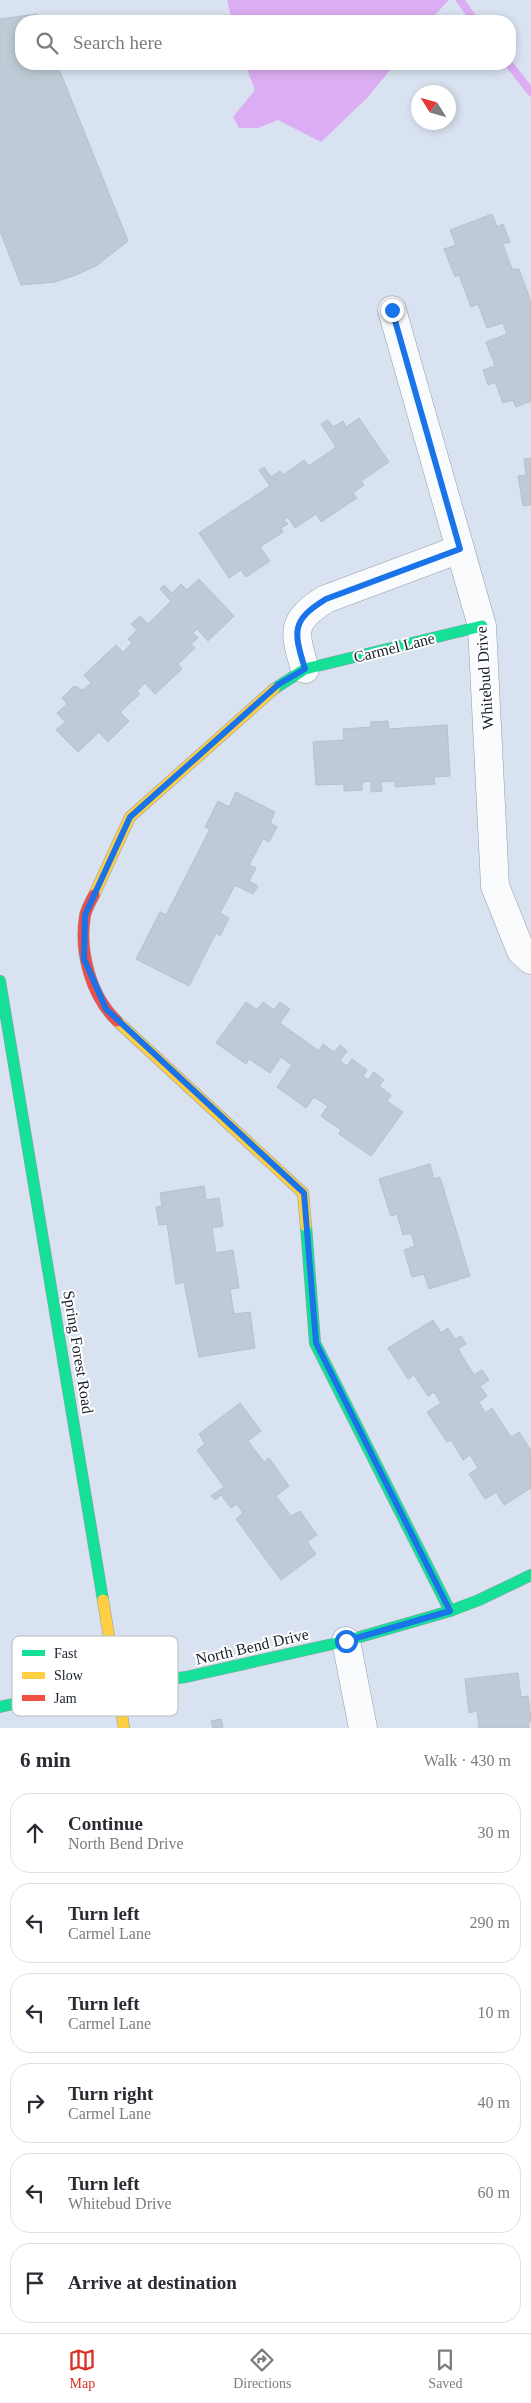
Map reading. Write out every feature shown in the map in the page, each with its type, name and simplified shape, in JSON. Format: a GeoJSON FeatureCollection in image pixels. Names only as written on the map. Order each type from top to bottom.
{"type":"FeatureCollection","features":[{"type":"Feature","properties":{"kind":"street","name":"Whitebud Drive"},"geometry":{"type":"LineString","coordinates":[[392,310],[482,626],[495,886],[521,951],[531,960]]}},
{"type":"Feature","properties":{"kind":"street"},"geometry":{"type":"LineString","coordinates":[[305,669],[297,643],[298,623],[310,609],[326,599],[460,549]]}},
{"type":"Feature","properties":{"kind":"street","name":"Carmel Lane"},"geometry":{"type":"LineString","coordinates":[[450,1611],[316,1343],[304,1193],[106,1009],[84,959],[85,915],[130,817],[279,684],[305,669],[482,626]]}},
{"type":"Feature","properties":{"kind":"street","name":"Spring Forest Road"},"geometry":{"type":"LineString","coordinates":[[0,981],[109,1636]]}},
{"type":"Feature","properties":{"kind":"street","name":"North Bend Drive"},"geometry":{"type":"LineString","coordinates":[[178,1678],[346,1641],[450,1611],[479,1600],[531,1575]]}},
{"type":"Feature","properties":{"kind":"street"},"geometry":{"type":"LineString","coordinates":[[346,1641],[364,1728]]}},
{"type":"Feature","properties":{"kind":"shaded area"},"geometry":{"type":"Polygon","coordinates":[[[227,0],[449,0],[435,15],[231,15],[227,0]]]}},
{"type":"Feature","properties":{"kind":"shaded area"},"geometry":{"type":"Polygon","coordinates":[[[247,70],[390,70],[367,98],[321,142],[278,120],[258,128],[239,128],[233,117],[255,90],[247,70]]]}},
{"type":"Feature","properties":{"kind":"building"},"geometry":{"type":"Polygon","coordinates":[[[15,17],[15,70],[59,70],[128,241],[96,266],[55,282],[21,285],[0,231],[0,19],[15,17]]]}},
{"type":"Feature","properties":{"kind":"building"},"geometry":{"type":"Polygon","coordinates":[[[492,214],[497,227],[503,224],[510,242],[503,244],[512,269],[519,269],[531,302],[531,401],[516,407],[513,400],[503,403],[495,382],[488,385],[483,370],[495,366],[486,342],[507,334],[503,323],[487,328],[478,304],[471,307],[459,275],[455,277],[444,249],[456,245],[450,230],[492,214]]]}},
{"type":"Feature","properties":{"kind":"building"},"geometry":{"type":"Polygon","coordinates":[[[359,418],[389,462],[361,481],[364,485],[353,493],[357,498],[321,522],[316,514],[295,528],[288,517],[284,520],[288,524],[281,528],[283,532],[260,547],[270,561],[246,577],[241,570],[229,578],[199,533],[270,486],[259,470],[264,467],[271,477],[280,471],[283,475],[304,460],[309,466],[336,447],[321,424],[328,420],[333,427],[343,421],[346,427],[359,418]]]}},
{"type":"Feature","properties":{"kind":"building"},"geometry":{"type":"Polygon","coordinates":[[[531,458],[531,505],[523,506],[518,476],[526,475],[524,459],[531,458]]]}},
{"type":"Feature","properties":{"kind":"building"},"geometry":{"type":"Polygon","coordinates":[[[199,579],[234,616],[208,641],[197,629],[193,633],[198,638],[191,644],[195,648],[178,664],[182,669],[155,694],[145,683],[137,691],[140,694],[120,712],[129,721],[108,742],[99,732],[78,752],[56,730],[65,722],[57,713],[67,704],[62,698],[74,686],[83,690],[91,683],[84,675],[116,645],[123,652],[132,643],[128,639],[137,630],[131,624],[140,616],[148,624],[171,601],[160,589],[164,585],[172,593],[181,584],[187,590],[199,579]]]}},
{"type":"Feature","properties":{"kind":"building"},"geometry":{"type":"Polygon","coordinates":[[[388,721],[389,729],[447,725],[450,776],[434,777],[435,784],[395,787],[395,781],[381,782],[382,791],[371,792],[371,781],[362,782],[362,790],[344,791],[344,784],[316,785],[313,742],[344,740],[343,729],[371,727],[371,722],[388,721]]]}},
{"type":"Feature","properties":{"kind":"building"},"geometry":{"type":"Polygon","coordinates":[[[236,792],[275,812],[270,823],[277,827],[269,842],[263,839],[249,865],[256,868],[249,881],[258,886],[253,894],[235,885],[220,913],[229,918],[220,936],[216,933],[189,986],[136,959],[160,912],[166,915],[210,829],[205,827],[218,801],[229,807],[236,792]]]}},
{"type":"Feature","properties":{"kind":"building"},"geometry":{"type":"Polygon","coordinates":[[[246,1002],[257,1010],[263,1002],[274,1010],[280,1002],[290,1009],[280,1023],[319,1051],[323,1044],[334,1052],[340,1045],[347,1051],[340,1061],[347,1066],[352,1059],[367,1070],[363,1076],[368,1080],[374,1072],[384,1080],[379,1086],[391,1095],[387,1101],[403,1112],[371,1156],[339,1134],[341,1130],[321,1116],[328,1106],[314,1097],[306,1108],[277,1087],[292,1065],[281,1057],[270,1073],[249,1059],[246,1064],[216,1043],[246,1002]]]}},
{"type":"Feature","properties":{"kind":"building"},"geometry":{"type":"Polygon","coordinates":[[[430,1164],[434,1179],[440,1177],[470,1276],[429,1289],[424,1274],[412,1277],[404,1250],[415,1246],[411,1233],[403,1235],[397,1214],[391,1216],[379,1179],[430,1164]]]}},
{"type":"Feature","properties":{"kind":"building"},"geometry":{"type":"Polygon","coordinates":[[[204,1186],[206,1200],[219,1198],[223,1226],[212,1228],[216,1253],[233,1250],[239,1288],[230,1289],[234,1314],[250,1312],[255,1348],[199,1357],[184,1282],[176,1284],[167,1224],[159,1225],[156,1207],[162,1206],[160,1193],[204,1186]]]}},
{"type":"Feature","properties":{"kind":"building"},"geometry":{"type":"Polygon","coordinates":[[[433,1320],[441,1333],[448,1328],[455,1339],[461,1336],[466,1344],[458,1349],[474,1375],[482,1370],[489,1380],[480,1386],[487,1396],[479,1402],[485,1413],[492,1408],[511,1437],[519,1432],[531,1451],[531,1488],[504,1505],[496,1492],[485,1499],[469,1474],[478,1468],[470,1455],[463,1460],[451,1440],[447,1442],[427,1412],[441,1403],[434,1392],[428,1396],[414,1375],[408,1379],[388,1348],[433,1320]]]}},
{"type":"Feature","properties":{"kind":"building"},"geometry":{"type":"Polygon","coordinates":[[[240,1403],[261,1431],[248,1441],[264,1462],[269,1458],[289,1486],[276,1496],[291,1516],[300,1511],[317,1535],[307,1542],[316,1554],[281,1580],[236,1519],[243,1513],[237,1504],[231,1508],[221,1495],[215,1500],[211,1496],[224,1487],[197,1450],[205,1444],[199,1434],[240,1403]]]}},
{"type":"Feature","properties":{"kind":"building"},"geometry":{"type":"Polygon","coordinates":[[[518,1673],[521,1697],[528,1696],[531,1721],[528,1723],[529,1728],[479,1728],[477,1711],[469,1713],[465,1679],[518,1673]]]}},
{"type":"Feature","properties":{"kind":"building"},"geometry":{"type":"Polygon","coordinates":[[[221,1719],[223,1727],[213,1728],[211,1721],[221,1719]]]}},
{"type":"Feature","properties":{"kind":"waterway"},"geometry":{"type":"LineString","coordinates":[[460,0],[471,15]]}},
{"type":"Feature","properties":{"kind":"waterway"},"geometry":{"type":"LineString","coordinates":[[514,70],[531,92]]}},
{"type":"Feature","properties":{"kind":"traffic: fast"},"geometry":{"type":"LineString","coordinates":[[274,689],[305,669],[482,626]]}},
{"type":"Feature","properties":{"kind":"traffic: fast"},"geometry":{"type":"LineString","coordinates":[[0,981],[103,1600]]}},
{"type":"Feature","properties":{"kind":"traffic: fast"},"geometry":{"type":"LineString","coordinates":[[306,1226],[315,1343],[450,1611]]}},
{"type":"Feature","properties":{"kind":"traffic: fast"},"geometry":{"type":"LineString","coordinates":[[178,1678],[346,1641],[450,1611],[479,1600],[531,1575]]}},
{"type":"Feature","properties":{"kind":"traffic: fast"},"geometry":{"type":"LineString","coordinates":[[0,1707],[12,1704]]}},
{"type":"Feature","properties":{"kind":"traffic: slow"},"geometry":{"type":"LineString","coordinates":[[94,895],[130,817],[274,689]]}},
{"type":"Feature","properties":{"kind":"traffic: slow"},"geometry":{"type":"LineString","coordinates":[[117,1021],[303,1193],[306,1226]]}},
{"type":"Feature","properties":{"kind":"traffic: slow"},"geometry":{"type":"LineString","coordinates":[[103,1600],[109,1636]]}},
{"type":"Feature","properties":{"kind":"traffic: slow"},"geometry":{"type":"LineString","coordinates":[[122,1716],[124,1728]]}},
{"type":"Feature","properties":{"kind":"traffic: jam"},"geometry":{"type":"LineString","coordinates":[[94,895],[85,916],[84,944],[86,958],[89,973],[100,999],[117,1021]]}},
{"type":"Feature","properties":{"kind":"route"},"geometry":{"type":"LineString","coordinates":[[346,1641],[407,1625],[450,1611],[316,1343],[304,1193],[106,1009],[84,959],[85,915],[130,817],[279,684],[305,669],[297,643],[298,623],[310,609],[326,599],[460,549],[392,310]]}}]}
